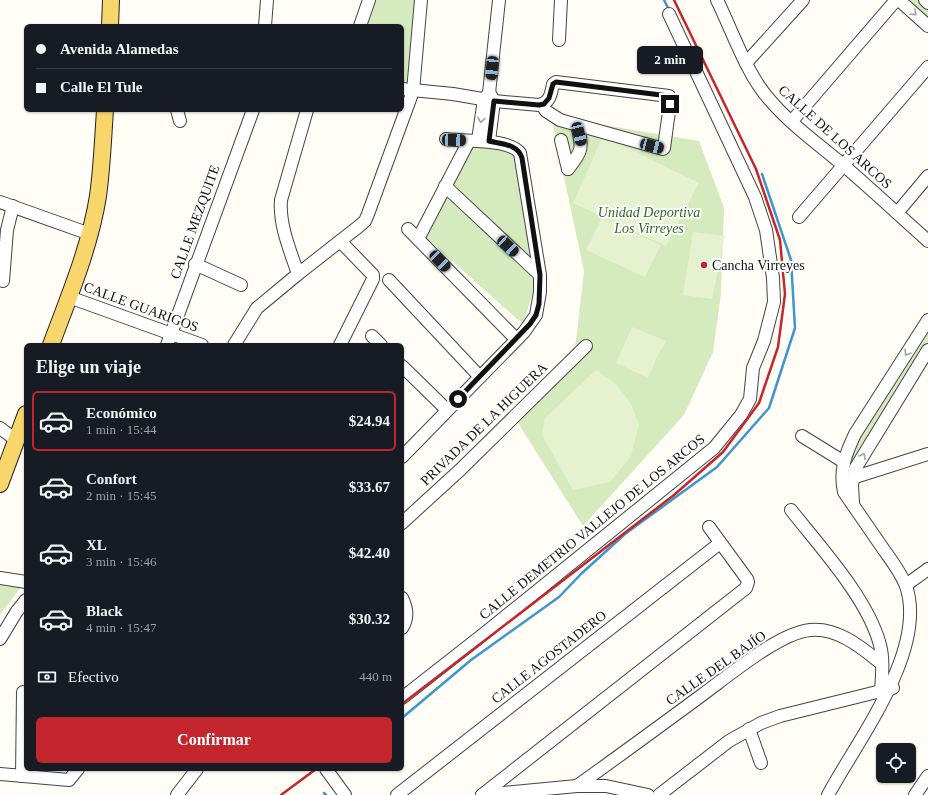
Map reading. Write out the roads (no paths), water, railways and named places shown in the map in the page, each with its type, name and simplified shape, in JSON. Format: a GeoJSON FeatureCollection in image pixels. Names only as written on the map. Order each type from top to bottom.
{"type":"FeatureCollection","features":[{"type":"Feature","properties":{"kind":"main road"},"geometry":{"type":"LineString","coordinates":[[110,24],[111,0]]}},
{"type":"Feature","properties":{"kind":"main road"},"geometry":{"type":"LineString","coordinates":[[52,343],[90,234],[98,196],[105,112]]}},
{"type":"Feature","properties":{"kind":"main road"},"geometry":{"type":"LineString","coordinates":[[0,484],[24,419]]}},
{"type":"Feature","properties":{"kind":"street"},"geometry":{"type":"LineString","coordinates":[[265,24],[267,0]]}},
{"type":"Feature","properties":{"kind":"street"},"geometry":{"type":"LineString","coordinates":[[361,24],[369,0]]}},
{"type":"Feature","properties":{"kind":"street"},"geometry":{"type":"LineString","coordinates":[[421,0],[407,90],[542,105],[548,101],[553,84],[556,82],[668,96],[670,98],[663,149],[560,120],[546,111],[542,105]]}},
{"type":"Feature","properties":{"kind":"street"},"geometry":{"type":"LineString","coordinates":[[418,239],[445,186],[479,141],[489,98],[499,0]]}},
{"type":"Feature","properties":{"kind":"street"},"geometry":{"type":"LineString","coordinates":[[558,40],[562,0]]}},
{"type":"Feature","properties":{"kind":"street","name":"CALLE DE LOS ARCOS"},"geometry":{"type":"LineString","coordinates":[[716,0],[746,63],[758,85],[769,99],[792,122],[844,165],[928,241]]}},
{"type":"Feature","properties":{"kind":"street"},"geometry":{"type":"LineString","coordinates":[[746,63],[803,0]]}},
{"type":"Feature","properties":{"kind":"street"},"geometry":{"type":"LineString","coordinates":[[792,122],[898,0],[928,26]]}},
{"type":"Feature","properties":{"kind":"street","name":"CALLE DEMETRIO VALLEJO DE LOS ARCOS"},"geometry":{"type":"LineString","coordinates":[[404,696],[714,448],[740,415],[750,399],[753,368],[764,341],[774,302],[773,278],[766,230],[755,197],[669,14]]}},
{"type":"Feature","properties":{"kind":"street"},"geometry":{"type":"LineString","coordinates":[[799,217],[928,67]]}},
{"type":"Feature","properties":{"kind":"street","name":"CALLE MEZQUITE"},"geometry":{"type":"LineString","coordinates":[[168,343],[252,112]]}},
{"type":"Feature","properties":{"kind":"street"},"geometry":{"type":"LineString","coordinates":[[298,274],[283,228],[280,206],[306,112]]}},
{"type":"Feature","properties":{"kind":"street"},"geometry":{"type":"LineString","coordinates":[[235,343],[257,308],[364,221],[368,214],[400,112]]}},
{"type":"Feature","properties":{"kind":"street"},"geometry":{"type":"LineString","coordinates":[[561,140],[568,169],[580,151],[582,143],[577,125]]}},
{"type":"Feature","properties":{"kind":"street"},"geometry":{"type":"LineString","coordinates":[[404,451],[480,377],[530,324],[536,315],[540,292],[540,275],[520,153],[515,147],[479,141],[446,139]]}},
{"type":"Feature","properties":{"kind":"street"},"geometry":{"type":"LineString","coordinates":[[897,213],[928,176]]}},
{"type":"Feature","properties":{"kind":"street"},"geometry":{"type":"LineString","coordinates":[[445,186],[540,275]]}},
{"type":"Feature","properties":{"kind":"street"},"geometry":{"type":"LineString","coordinates":[[0,202],[90,234]]}},
{"type":"Feature","properties":{"kind":"street"},"geometry":{"type":"LineString","coordinates":[[3,281],[8,223],[13,206]]}},
{"type":"Feature","properties":{"kind":"street"},"geometry":{"type":"LineString","coordinates":[[408,229],[516,339]]}},
{"type":"Feature","properties":{"kind":"street"},"geometry":{"type":"LineString","coordinates":[[340,241],[373,275],[373,279],[341,343]]}},
{"type":"Feature","properties":{"kind":"street"},"geometry":{"type":"LineString","coordinates":[[196,264],[241,285]]}},
{"type":"Feature","properties":{"kind":"street"},"geometry":{"type":"LineString","coordinates":[[390,280],[480,377]]}},
{"type":"Feature","properties":{"kind":"street","name":"CALLE GUARIGOS"},"geometry":{"type":"LineString","coordinates":[[69,297],[197,343]]}},
{"type":"Feature","properties":{"kind":"street"},"geometry":{"type":"LineString","coordinates":[[828,795],[906,653],[912,624],[912,605],[906,585],[898,570],[844,492],[842,483],[844,462],[855,434],[928,320]]}},
{"type":"Feature","properties":{"kind":"street"},"geometry":{"type":"LineString","coordinates":[[372,336],[379,343]]}},
{"type":"Feature","properties":{"kind":"street","name":"PRIVADA DE LA HIGUERA"},"geometry":{"type":"LineString","coordinates":[[404,521],[460,470],[586,346]]}},
{"type":"Feature","properties":{"kind":"street"},"geometry":{"type":"LineString","coordinates":[[853,506],[852,478],[855,469],[928,350]]}},
{"type":"Feature","properties":{"kind":"street"},"geometry":{"type":"LineString","coordinates":[[404,368],[447,410]]}},
{"type":"Feature","properties":{"kind":"street"},"geometry":{"type":"LineString","coordinates":[[0,428],[16,440]]}},
{"type":"Feature","properties":{"kind":"street"},"geometry":{"type":"LineString","coordinates":[[802,436],[844,462]]}},
{"type":"Feature","properties":{"kind":"street"},"geometry":{"type":"LineString","coordinates":[[852,478],[928,454]]}},
{"type":"Feature","properties":{"kind":"street"},"geometry":{"type":"LineString","coordinates":[[791,510],[843,576],[865,610],[880,645],[887,690]]}},
{"type":"Feature","properties":{"kind":"street"},"geometry":{"type":"LineString","coordinates":[[481,795],[746,588],[748,582],[747,579],[709,527]]}},
{"type":"Feature","properties":{"kind":"street","name":"CALLE AGOSTADERO"},"geometry":{"type":"LineString","coordinates":[[397,795],[720,543]]}},
{"type":"Feature","properties":{"kind":"street"},"geometry":{"type":"LineString","coordinates":[[906,585],[928,569]]}},
{"type":"Feature","properties":{"kind":"street"},"geometry":{"type":"LineString","coordinates":[[0,578],[24,582]]}},
{"type":"Feature","properties":{"kind":"street"},"geometry":{"type":"LineString","coordinates":[[0,640],[17,611],[24,602]]}},
{"type":"Feature","properties":{"kind":"street"},"geometry":{"type":"LineString","coordinates":[[404,602],[406,618],[404,623]]}},
{"type":"Feature","properties":{"kind":"street","name":"CALLE DEL BAJÍO"},"geometry":{"type":"LineString","coordinates":[[577,786],[742,665],[781,640],[797,632],[811,630],[834,633],[860,647],[882,664]]}},
{"type":"Feature","properties":{"kind":"street"},"geometry":{"type":"LineString","coordinates":[[659,795],[729,741],[749,729],[780,716],[887,690]]}},
{"type":"Feature","properties":{"kind":"street"},"geometry":{"type":"LineString","coordinates":[[22,776],[23,692]]}},
{"type":"Feature","properties":{"kind":"street"},"geometry":{"type":"LineString","coordinates":[[749,729],[761,763]]}},
{"type":"Feature","properties":{"kind":"street"},"geometry":{"type":"LineString","coordinates":[[0,774],[69,780],[76,771]]}},
{"type":"Feature","properties":{"kind":"street"},"geometry":{"type":"LineString","coordinates":[[177,795],[195,771]]}},
{"type":"Feature","properties":{"kind":"street"},"geometry":{"type":"LineString","coordinates":[[327,771],[345,795]]}},
{"type":"Feature","properties":{"kind":"street"},"geometry":{"type":"LineString","coordinates":[[915,795],[928,776]]}},
{"type":"Feature","properties":{"kind":"street"},"geometry":{"type":"LineString","coordinates":[[481,795],[577,786],[611,787],[648,795]]}},
{"type":"Feature","properties":{"kind":"waterway"},"geometry":{"type":"LineString","coordinates":[[664,0],[669,10]]}},
{"type":"Feature","properties":{"kind":"waterway"},"geometry":{"type":"LineString","coordinates":[[404,716],[471,660],[559,597],[581,574],[625,534],[717,467],[769,408],[795,328],[791,260],[762,174]]}},
{"type":"Feature","properties":{"kind":"railway"},"geometry":{"type":"LineString","coordinates":[[404,702],[674,495],[723,452],[759,403],[778,347],[785,294],[780,240],[756,169],[674,0]]}},
{"type":"Feature","properties":{"kind":"railway"},"geometry":{"type":"LineString","coordinates":[[281,795],[313,771]]}},
{"type":"Feature","properties":{"kind":"place","name":"Cancha Virreyes"},"geometry":{"type":"Point","coordinates":[704,265]}},
{"type":"Feature","properties":{"kind":"park label","name":"Unidad Deportiva Los Virreyes"},"geometry":{"type":"Point","coordinates":[649,220]}}]}
